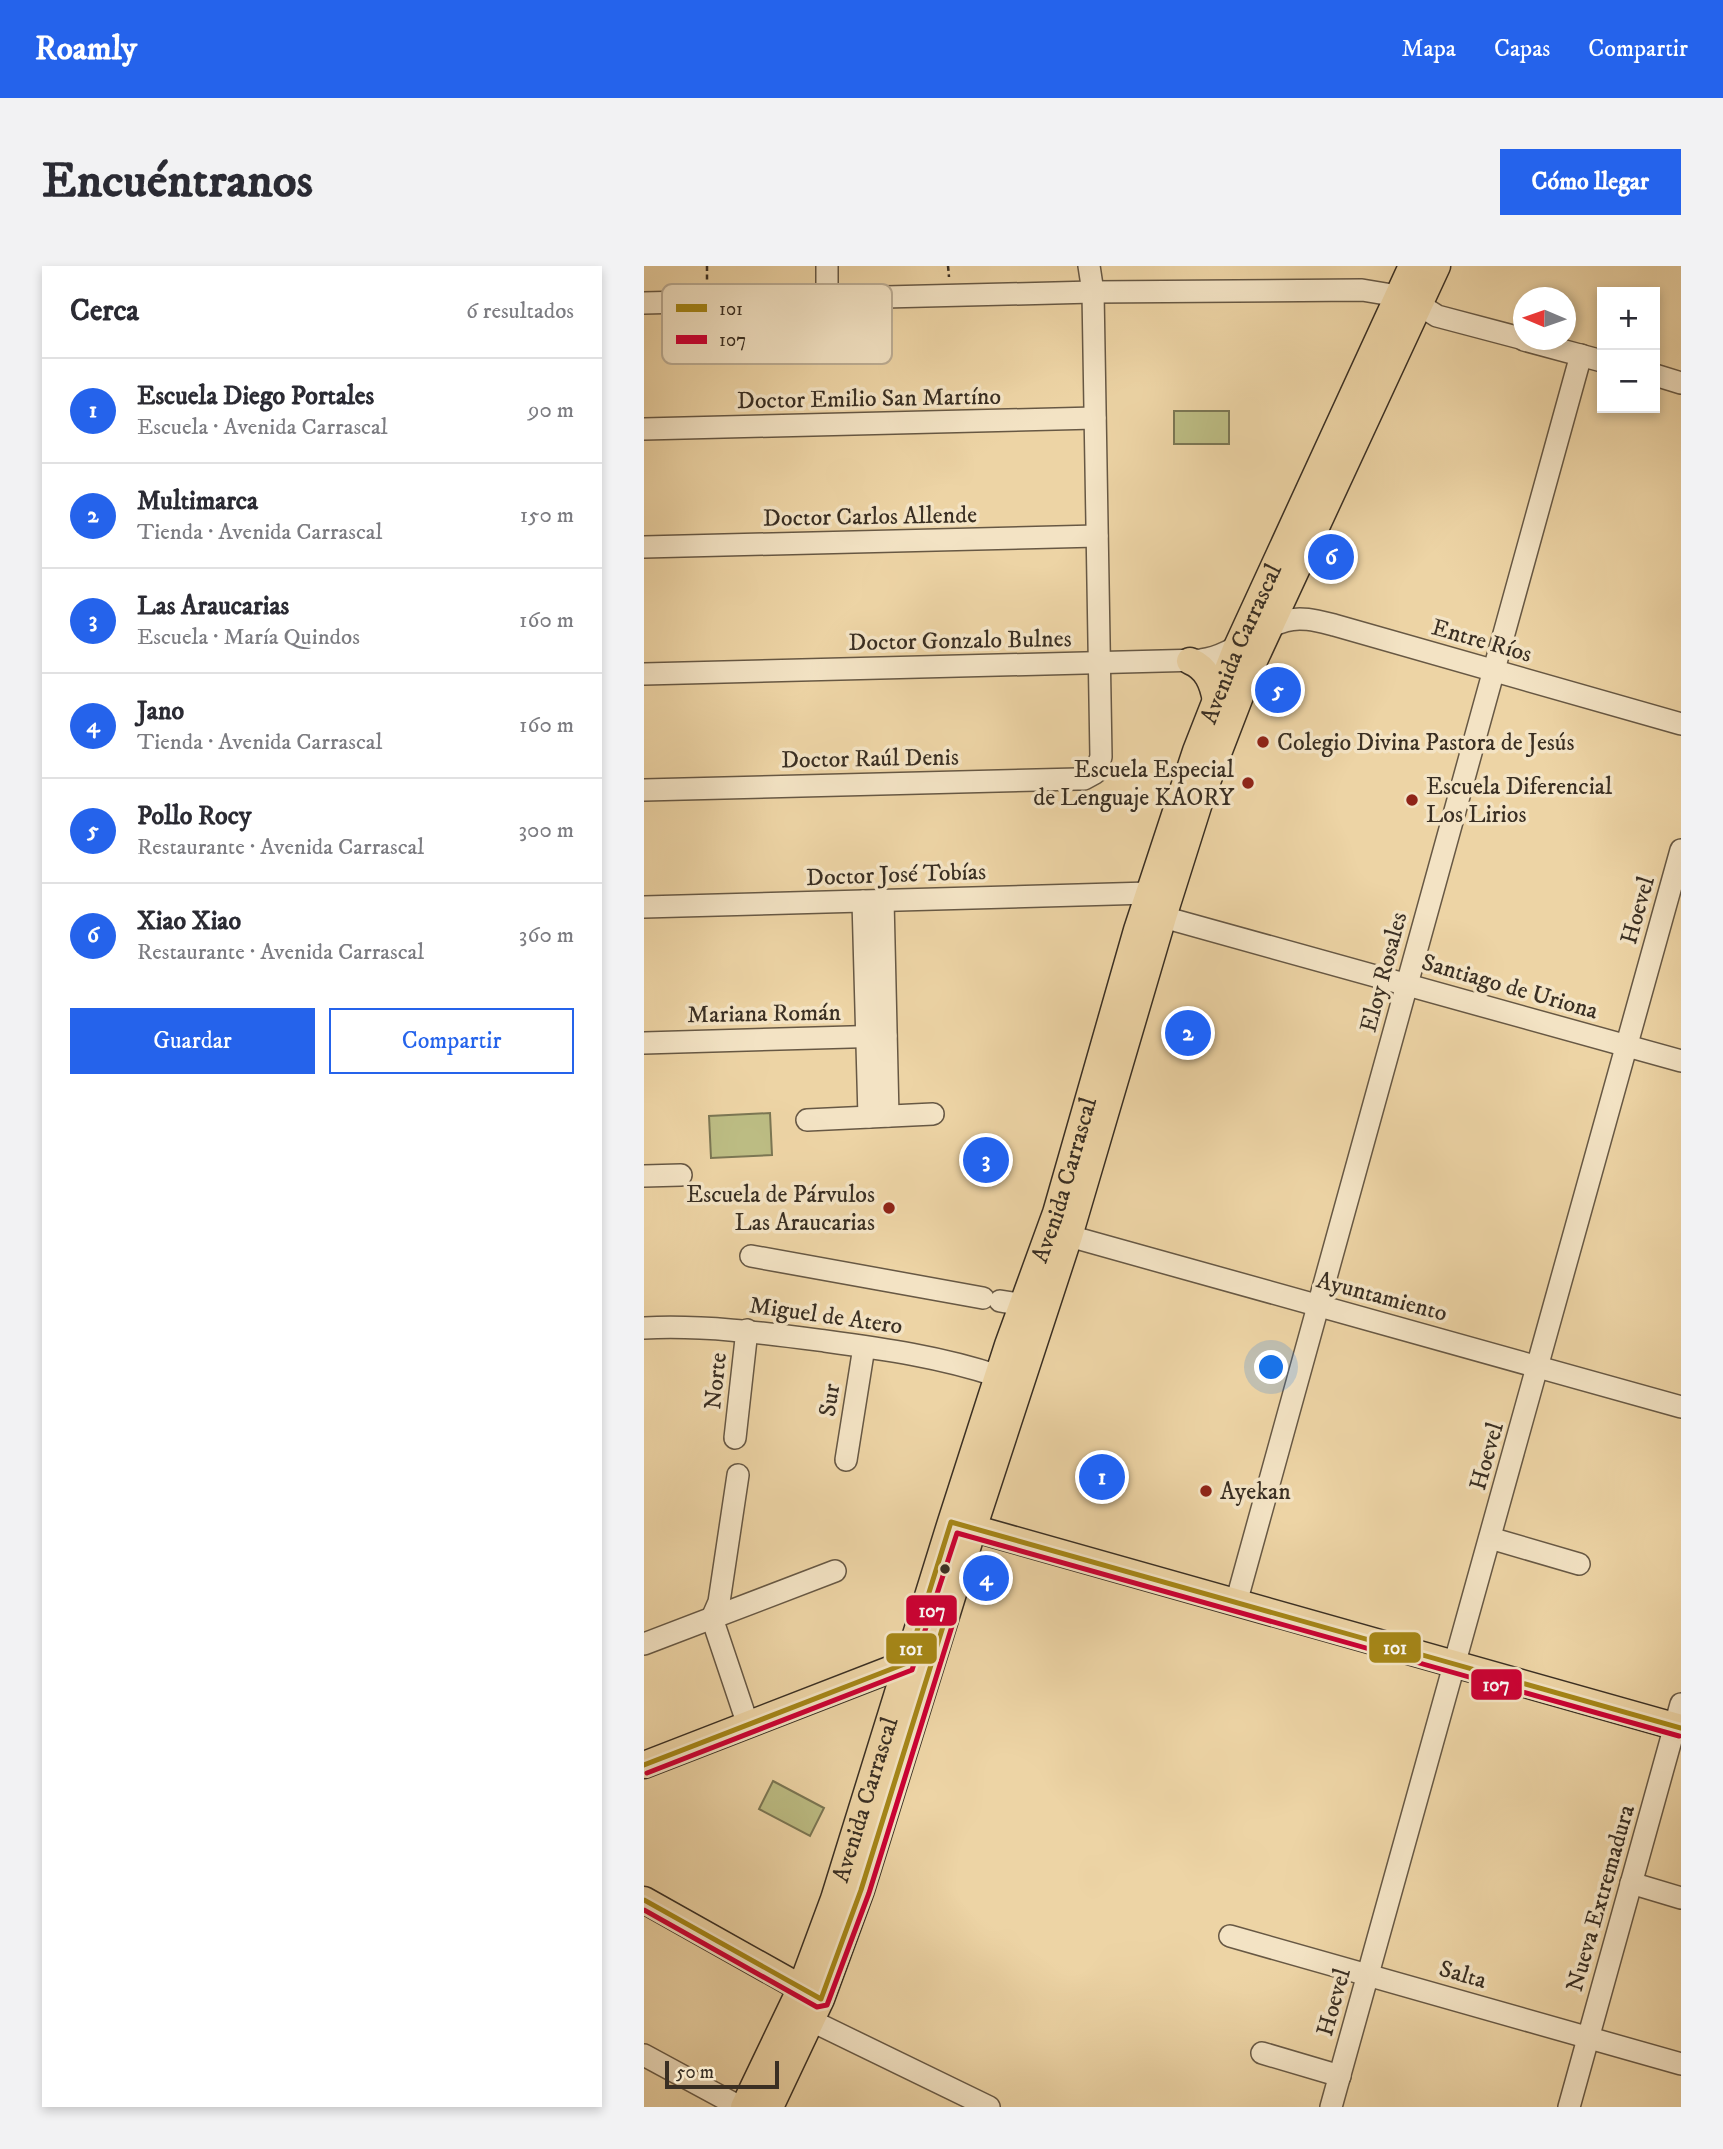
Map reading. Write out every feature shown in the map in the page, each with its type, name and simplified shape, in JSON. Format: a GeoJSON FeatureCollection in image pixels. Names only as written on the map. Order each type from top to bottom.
{"type":"FeatureCollection","features":[{"type":"Feature","properties":{"kind":"main road","name":"Avenida Carrascal"},"geometry":{"type":"LineString","coordinates":[[742,2107],[811,2003],[834,1899],[907,1662],[962,1525],[1069,1236],[1192,823],[1226,729],[1408,300],[1412,266]]}},
{"type":"Feature","properties":{"kind":"main road","name":"Avenida Carrascal"},"geometry":{"type":"LineString","coordinates":[[770,2107],[865,1877],[962,1525],[998,1376],[1002,1301],[1068,1174],[1149,893],[1216,701],[1236,649],[1408,300],[1437,266]]}},
{"type":"Feature","properties":{"kind":"main road"},"geometry":{"type":"LineString","coordinates":[[1190,661],[1196,663],[1208,675],[1216,701]]}},
{"type":"Feature","properties":{"kind":"main road"},"geometry":{"type":"LineString","coordinates":[[962,1525],[1455,1664],[1679,1719]]}},
{"type":"Feature","properties":{"kind":"main road"},"geometry":{"type":"LineString","coordinates":[[644,1765],[907,1662]]}},
{"type":"Feature","properties":{"kind":"main road"},"geometry":{"type":"LineString","coordinates":[[644,1900],[811,2003]]}},
{"type":"Feature","properties":{"kind":"street"},"geometry":{"type":"LineString","coordinates":[[827,266],[827,284]]}},
{"type":"Feature","properties":{"kind":"street"},"geometry":{"type":"LineString","coordinates":[[1089,266],[1093,292],[1099,663]]}},
{"type":"Feature","properties":{"kind":"street"},"geometry":{"type":"LineString","coordinates":[[892,297],[1362,290],[1408,300],[1437,316],[1513,336]]}},
{"type":"Feature","properties":{"kind":"street"},"geometry":{"type":"LineString","coordinates":[[644,303],[662,303]]}},
{"type":"Feature","properties":{"kind":"street"},"geometry":{"type":"LineString","coordinates":[[1563,350],[1597,360]]}},
{"type":"Feature","properties":{"kind":"street","name":"Eloy Rosales"},"geometry":{"type":"LineString","coordinates":[[1236,1603],[1581,355]]}},
{"type":"Feature","properties":{"kind":"street"},"geometry":{"type":"LineString","coordinates":[[1660,377],[1681,383]]}},
{"type":"Feature","properties":{"kind":"street","name":"Doctor Emilio San Martíno"},"geometry":{"type":"LineString","coordinates":[[644,429],[1095,418]]}},
{"type":"Feature","properties":{"kind":"street","name":"Doctor Carlos Allende"},"geometry":{"type":"LineString","coordinates":[[644,547],[1097,536]]}},
{"type":"Feature","properties":{"kind":"street","name":"Entre Ríos"},"geometry":{"type":"LineString","coordinates":[[1269,627],[1295,619],[1317,621],[1681,724]]}},
{"type":"Feature","properties":{"kind":"street","name":"Doctor Gonzalo Bulnes"},"geometry":{"type":"LineString","coordinates":[[644,674],[1190,661],[1208,659],[1236,649],[1269,627]]}},
{"type":"Feature","properties":{"kind":"street","name":"Doctor Raúl Denis"},"geometry":{"type":"LineString","coordinates":[[644,790],[1090,777],[1095,773],[1101,757],[1099,663]]}},
{"type":"Feature","properties":{"kind":"street","name":"Hoevel"},"geometry":{"type":"LineString","coordinates":[[1331,2107],[1681,850]]}},
{"type":"Feature","properties":{"kind":"street","name":"Doctor José Tobías"},"geometry":{"type":"LineString","coordinates":[[644,907],[1149,893]]}},
{"type":"Feature","properties":{"kind":"street"},"geometry":{"type":"LineString","coordinates":[[873,901],[879,1117]]}},
{"type":"Feature","properties":{"kind":"street","name":"Santiago de Uriona"},"geometry":{"type":"LineString","coordinates":[[1163,917],[1681,1061]]}},
{"type":"Feature","properties":{"kind":"street","name":"Mariana Román"},"geometry":{"type":"LineString","coordinates":[[644,1042],[877,1037]]}},
{"type":"Feature","properties":{"kind":"street"},"geometry":{"type":"LineString","coordinates":[[807,1120],[933,1114]]}},
{"type":"Feature","properties":{"kind":"street"},"geometry":{"type":"LineString","coordinates":[[644,1176],[681,1175]]}},
{"type":"Feature","properties":{"kind":"street","name":"Ayuntamiento"},"geometry":{"type":"LineString","coordinates":[[1069,1236],[1681,1407]]}},
{"type":"Feature","properties":{"kind":"street"},"geometry":{"type":"LineString","coordinates":[[751,1256],[1002,1301]]}},
{"type":"Feature","properties":{"kind":"street","name":"Miguel de Atero"},"geometry":{"type":"LineString","coordinates":[[644,1328],[702,1327],[747,1331],[945,1360],[998,1376]]}},
{"type":"Feature","properties":{"kind":"street","name":"Norte"},"geometry":{"type":"LineString","coordinates":[[735,1438],[747,1331]]}},
{"type":"Feature","properties":{"kind":"street","name":"Sur"},"geometry":{"type":"LineString","coordinates":[[846,1461],[864,1347]]}},
{"type":"Feature","properties":{"kind":"street"},"geometry":{"type":"LineString","coordinates":[[738,1475],[719,1602],[712,1618],[748,1725]]}},
{"type":"Feature","properties":{"kind":"street"},"geometry":{"type":"LineString","coordinates":[[1490,1538],[1578,1564]]}},
{"type":"Feature","properties":{"kind":"street"},"geometry":{"type":"LineString","coordinates":[[644,1644],[835,1571]]}},
{"type":"Feature","properties":{"kind":"street","name":"Nueva Extremadura"},"geometry":{"type":"LineString","coordinates":[[1569,2107],[1679,1719]]}},
{"type":"Feature","properties":{"kind":"street"},"geometry":{"type":"LineString","coordinates":[[1631,1883],[1681,1898]]}},
{"type":"Feature","properties":{"kind":"street","name":"Salta"},"geometry":{"type":"LineString","coordinates":[[1230,1936],[1681,2064]]}},
{"type":"Feature","properties":{"kind":"street"},"geometry":{"type":"LineString","coordinates":[[811,2003],[989,2107]]}},
{"type":"Feature","properties":{"kind":"street","name":"Hoevel"},"geometry":{"type":"LineString","coordinates":[[1262,2053],[1340,2076]]}},
{"type":"Feature","properties":{"kind":"street"},"geometry":{"type":"LineString","coordinates":[[644,2055],[742,2107]]}},
{"type":"Feature","properties":{"kind":"path"},"geometry":{"type":"LineString","coordinates":[[707,266],[707,284]]}},
{"type":"Feature","properties":{"kind":"path"},"geometry":{"type":"LineString","coordinates":[[948,266],[949,281]]}},
{"type":"Feature","properties":{"kind":"green space"},"geometry":{"type":"Polygon","coordinates":[[[1174,411],[1229,411],[1229,444],[1174,444],[1174,411]]]}},
{"type":"Feature","properties":{"kind":"green space"},"geometry":{"type":"Polygon","coordinates":[[[770,1113],[772,1155],[711,1158],[709,1116],[770,1113]]]}},
{"type":"Feature","properties":{"kind":"green space"},"geometry":{"type":"Polygon","coordinates":[[[773,1781],[824,1808],[810,1836],[759,1809],[773,1781]]]}},
{"type":"Feature","properties":{"kind":"transit line","name":"101"},"geometry":{"type":"LineString","coordinates":[[644,1765],[907,1663],[951,1522],[1681,1728]]}},
{"type":"Feature","properties":{"kind":"transit line","name":"107"},"geometry":{"type":"LineString","coordinates":[[647,1773],[912,1670],[957,1533],[1679,1736]]}},
{"type":"Feature","properties":{"kind":"transit line","name":"101"},"geometry":{"type":"LineString","coordinates":[[644,1900],[821,1999],[861,1890],[945,1620]]}},
{"type":"Feature","properties":{"kind":"transit line","name":"107"},"geometry":{"type":"LineString","coordinates":[[644,1910],[817,2007],[827,2005],[869,1893],[953,1623]]}},
{"type":"Feature","properties":{"kind":"place","name":"Xiao Xiao"},"geometry":{"type":"Point","coordinates":[1331,557]}},
{"type":"Feature","properties":{"kind":"place","name":"Pollo Rocy"},"geometry":{"type":"Point","coordinates":[1278,690]}},
{"type":"Feature","properties":{"kind":"place","name":"Colegio Divina Pastora de Jesús"},"geometry":{"type":"Point","coordinates":[1263,742]}},
{"type":"Feature","properties":{"kind":"place","name":"Escuela Especial de Lenguaje KAORY"},"geometry":{"type":"Point","coordinates":[1248,783]}},
{"type":"Feature","properties":{"kind":"place","name":"Escuela Diferencial Los Lirios"},"geometry":{"type":"Point","coordinates":[1412,800]}},
{"type":"Feature","properties":{"kind":"place","name":"Multimarca"},"geometry":{"type":"Point","coordinates":[1188,1033]}},
{"type":"Feature","properties":{"kind":"place","name":"Las Araucarias"},"geometry":{"type":"Point","coordinates":[986,1160]}},
{"type":"Feature","properties":{"kind":"place","name":"Escuela de Párvulos Las Araucarias"},"geometry":{"type":"Point","coordinates":[889,1208]}},
{"type":"Feature","properties":{"kind":"place","name":"Escuela Diego Portales"},"geometry":{"type":"Point","coordinates":[1102,1477]}},
{"type":"Feature","properties":{"kind":"place","name":"Ayekan"},"geometry":{"type":"Point","coordinates":[1206,1491]}},
{"type":"Feature","properties":{"kind":"place","name":"Jano"},"geometry":{"type":"Point","coordinates":[986,1578]}}]}
